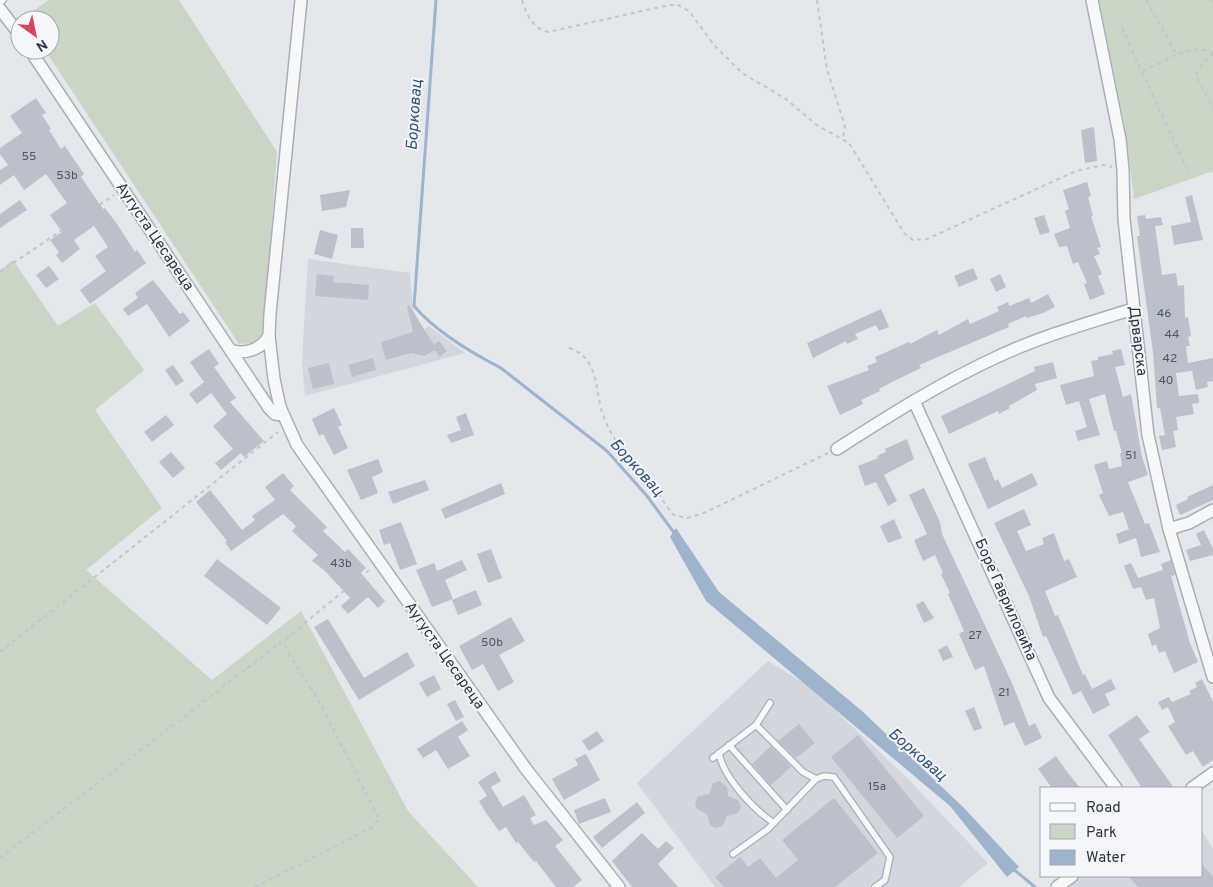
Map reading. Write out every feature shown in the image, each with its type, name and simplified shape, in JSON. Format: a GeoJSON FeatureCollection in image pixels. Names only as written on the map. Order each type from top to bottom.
{"type":"FeatureCollection","features":[{"type":"Feature","properties":{"kind":"street","name":"Аугуста Цесареца"},"geometry":{"type":"LineString","coordinates":[[301,0],[270,336],[274,379],[285,420],[304,456],[526,769],[619,887]]}},
{"type":"Feature","properties":{"kind":"street","name":"Дрварска"},"geometry":{"type":"LineString","coordinates":[[1092,0],[1120,140],[1124,219],[1148,435],[1169,529],[1213,677]]}},
{"type":"Feature","properties":{"kind":"street"},"geometry":{"type":"LineString","coordinates":[[0,9],[10,22]]}},
{"type":"Feature","properties":{"kind":"street","name":"Аугуста Цесареца"},"geometry":{"type":"LineString","coordinates":[[37,60],[269,408],[285,420]]}},
{"type":"Feature","properties":{"kind":"street"},"geometry":{"type":"LineString","coordinates":[[837,449],[914,401],[1000,356],[1049,335],[1133,309]]}},
{"type":"Feature","properties":{"kind":"street"},"geometry":{"type":"LineString","coordinates":[[231,351],[243,352],[255,349],[270,336]]}},
{"type":"Feature","properties":{"kind":"street","name":"Боре Гавриловића"},"geometry":{"type":"LineString","coordinates":[[914,401],[1049,698],[1115,787]]}},
{"type":"Feature","properties":{"kind":"street"},"geometry":{"type":"LineString","coordinates":[[1169,529],[1189,523],[1213,510]]}},
{"type":"Feature","properties":{"kind":"street"},"geometry":{"type":"LineString","coordinates":[[1193,787],[1213,773]]}},
{"type":"Feature","properties":{"kind":"street"},"geometry":{"type":"LineString","coordinates":[[1058,887],[1071,877]]}},
{"type":"Feature","properties":{"kind":"lane"},"geometry":{"type":"LineString","coordinates":[[713,758],[756,725],[770,703]]}},
{"type":"Feature","properties":{"kind":"lane"},"geometry":{"type":"LineString","coordinates":[[756,725],[803,772],[816,779]]}},
{"type":"Feature","properties":{"kind":"lane"},"geometry":{"type":"LineString","coordinates":[[729,746],[787,810]]}},
{"type":"Feature","properties":{"kind":"lane"},"geometry":{"type":"LineString","coordinates":[[719,753],[728,776],[762,815],[774,823]]}},
{"type":"Feature","properties":{"kind":"lane"},"geometry":{"type":"LineString","coordinates":[[733,854],[774,823],[816,779],[824,776],[834,777],[890,857],[885,880],[875,887]]}},
{"type":"Feature","properties":{"kind":"path"},"geometry":{"type":"LineString","coordinates":[[522,0],[532,22],[539,29],[548,32],[669,5],[682,7],[692,14],[714,45],[733,66],[786,100],[818,126],[843,138],[855,151],[909,239],[918,241],[941,233],[1076,171],[1104,165],[1123,170]]}},
{"type":"Feature","properties":{"kind":"path"},"geometry":{"type":"LineString","coordinates":[[817,0],[827,70],[845,126],[843,138]]}},
{"type":"Feature","properties":{"kind":"path"},"geometry":{"type":"LineString","coordinates":[[1146,0],[1177,56]]}},
{"type":"Feature","properties":{"kind":"path"},"geometry":{"type":"LineString","coordinates":[[1122,28],[1189,174]]}},
{"type":"Feature","properties":{"kind":"path"},"geometry":{"type":"LineString","coordinates":[[1142,71],[1192,50],[1207,50],[1213,53],[1209,60],[1198,69],[1196,76],[1213,108]]}},
{"type":"Feature","properties":{"kind":"path"},"geometry":{"type":"LineString","coordinates":[[0,272],[122,189]]}},
{"type":"Feature","properties":{"kind":"path"},"geometry":{"type":"LineString","coordinates":[[569,348],[583,356],[594,373],[602,410],[618,446],[653,485],[670,512],[680,518],[696,516],[719,507],[837,449]]}},
{"type":"Feature","properties":{"kind":"path"},"geometry":{"type":"LineString","coordinates":[[0,652],[270,441],[285,420]]}},
{"type":"Feature","properties":{"kind":"path"},"geometry":{"type":"LineString","coordinates":[[0,858],[284,640],[368,571],[382,567]]}},
{"type":"Feature","properties":{"kind":"path"},"geometry":{"type":"LineString","coordinates":[[255,887],[372,827],[379,819],[320,703],[287,651],[284,640]]}},
{"type":"Feature","properties":{"kind":"shaded area"},"geometry":{"type":"Polygon","coordinates":[[[308,259],[410,273],[413,310],[424,330],[429,326],[465,353],[305,396],[302,362],[308,259]]]}},
{"type":"Feature","properties":{"kind":"shaded area"},"geometry":{"type":"Polygon","coordinates":[[[768,661],[812,688],[910,781],[988,863],[959,887],[715,887],[637,783],[768,661]]]}},
{"type":"Feature","properties":{"kind":"shaded area"},"geometry":{"type":"Polygon","coordinates":[[[1203,833],[1213,849],[1213,887],[1053,887],[1063,877],[1203,877],[1203,833]]]}},
{"type":"Feature","properties":{"kind":"green space"},"geometry":{"type":"Polygon","coordinates":[[[49,0],[179,0],[277,152],[264,332],[253,343],[239,344],[52,60],[60,60],[60,10],[35,10],[49,0]]]}},
{"type":"Feature","properties":{"kind":"green space"},"geometry":{"type":"Polygon","coordinates":[[[1099,0],[1213,0],[1213,171],[1134,199],[1125,126],[1099,0]]]}},
{"type":"Feature","properties":{"kind":"green space"},"geometry":{"type":"Polygon","coordinates":[[[13,260],[58,326],[95,303],[144,370],[95,410],[162,508],[86,570],[212,680],[301,611],[408,811],[478,887],[0,887],[0,270],[13,260]]]}},
{"type":"Feature","properties":{"kind":"water"},"geometry":{"type":"Polygon","coordinates":[[[676,528],[719,592],[862,711],[964,808],[1019,867],[1007,877],[950,806],[706,601],[670,537],[676,528]]]}},
{"type":"Feature","properties":{"kind":"building"},"geometry":{"type":"Polygon","coordinates":[[[36,98],[46,113],[42,115],[51,129],[49,130],[61,149],[65,146],[84,174],[81,177],[103,209],[105,208],[135,252],[137,250],[146,263],[90,304],[80,290],[106,271],[95,256],[108,247],[94,226],[74,240],[80,249],[62,263],[56,255],[59,252],[50,240],[62,232],[50,215],[67,203],[46,174],[24,190],[14,175],[0,185],[0,170],[8,165],[0,154],[0,148],[22,133],[10,116],[36,98]]]}},
{"type":"Feature","properties":{"kind":"building"},"geometry":{"type":"Polygon","coordinates":[[[1094,127],[1097,161],[1085,163],[1081,130],[1094,127]]]}},
{"type":"Feature","properties":{"kind":"building"},"geometry":{"type":"Polygon","coordinates":[[[1087,182],[1091,196],[1088,197],[1093,216],[1091,216],[1101,247],[1097,248],[1100,254],[1094,256],[1102,274],[1098,276],[1105,294],[1090,300],[1084,284],[1087,283],[1078,262],[1073,264],[1067,246],[1059,247],[1054,234],[1070,228],[1065,211],[1069,209],[1063,190],[1087,182]]]}},
{"type":"Feature","properties":{"kind":"building"},"geometry":{"type":"Polygon","coordinates":[[[350,190],[346,207],[322,211],[320,195],[350,190]]]}},
{"type":"Feature","properties":{"kind":"building"},"geometry":{"type":"Polygon","coordinates":[[[1192,195],[1203,240],[1174,245],[1171,226],[1191,222],[1185,197],[1192,195]]]}},
{"type":"Feature","properties":{"kind":"building"},"geometry":{"type":"Polygon","coordinates":[[[20,200],[27,210],[0,228],[0,214],[20,200]]]}},
{"type":"Feature","properties":{"kind":"building"},"geometry":{"type":"Polygon","coordinates":[[[1044,215],[1050,232],[1040,235],[1034,218],[1044,215]]]}},
{"type":"Feature","properties":{"kind":"building"},"geometry":{"type":"Polygon","coordinates":[[[1145,215],[1146,219],[1161,217],[1163,225],[1155,226],[1162,275],[1176,273],[1178,286],[1184,285],[1185,318],[1188,317],[1191,336],[1188,337],[1190,346],[1186,346],[1188,363],[1213,358],[1213,381],[1207,382],[1208,387],[1196,390],[1192,371],[1176,373],[1179,396],[1198,394],[1199,403],[1192,404],[1194,414],[1176,417],[1178,430],[1173,431],[1176,447],[1162,450],[1159,436],[1165,435],[1160,408],[1157,408],[1153,352],[1137,236],[1140,236],[1137,216],[1145,215]]]}},
{"type":"Feature","properties":{"kind":"building"},"geometry":{"type":"Polygon","coordinates":[[[351,228],[363,228],[364,248],[351,248],[351,228]]]}},
{"type":"Feature","properties":{"kind":"building"},"geometry":{"type":"Polygon","coordinates":[[[320,230],[338,235],[332,259],[314,254],[320,230]]]}},
{"type":"Feature","properties":{"kind":"building"},"geometry":{"type":"Polygon","coordinates":[[[49,266],[59,279],[46,288],[36,275],[49,266]]]}},
{"type":"Feature","properties":{"kind":"building"},"geometry":{"type":"Polygon","coordinates":[[[973,268],[978,279],[959,287],[954,276],[973,268]]]}},
{"type":"Feature","properties":{"kind":"building"},"geometry":{"type":"Polygon","coordinates":[[[317,274],[334,276],[333,282],[369,285],[368,300],[315,296],[317,274]]]}},
{"type":"Feature","properties":{"kind":"building"},"geometry":{"type":"Polygon","coordinates":[[[1000,274],[1006,287],[996,292],[990,279],[1000,274]]]}},
{"type":"Feature","properties":{"kind":"building"},"geometry":{"type":"Polygon","coordinates":[[[153,280],[180,314],[183,312],[190,321],[169,337],[147,304],[128,316],[123,309],[138,298],[135,293],[153,280]]]}},
{"type":"Feature","properties":{"kind":"building"},"geometry":{"type":"Polygon","coordinates":[[[1048,294],[1055,307],[1027,318],[1026,316],[1008,324],[1009,327],[919,365],[921,368],[879,389],[880,391],[861,400],[863,404],[840,415],[827,386],[869,370],[867,366],[877,362],[875,357],[909,342],[910,344],[937,330],[939,335],[968,319],[970,324],[999,311],[997,307],[1008,302],[1009,306],[1029,298],[1031,303],[1048,294]]]}},
{"type":"Feature","properties":{"kind":"building"},"geometry":{"type":"Polygon","coordinates":[[[409,305],[434,345],[439,341],[447,351],[440,357],[435,350],[424,356],[411,353],[386,360],[381,342],[413,332],[407,306],[409,305]]]}},
{"type":"Feature","properties":{"kind":"building"},"geometry":{"type":"Polygon","coordinates":[[[881,309],[889,327],[879,331],[876,325],[855,334],[858,339],[847,344],[846,341],[813,358],[807,343],[881,309]]]}},
{"type":"Feature","properties":{"kind":"building"},"geometry":{"type":"Polygon","coordinates":[[[209,349],[219,364],[214,367],[236,398],[230,402],[264,441],[244,457],[241,453],[221,470],[215,463],[233,449],[213,426],[227,414],[211,393],[197,404],[189,394],[204,382],[190,362],[209,349]]]}},
{"type":"Feature","properties":{"kind":"building"},"geometry":{"type":"Polygon","coordinates":[[[1121,349],[1125,365],[1115,367],[1123,397],[1131,394],[1142,457],[1148,475],[1128,482],[1145,524],[1149,523],[1160,552],[1141,557],[1136,538],[1119,544],[1116,534],[1129,529],[1123,512],[1109,516],[1099,495],[1103,493],[1094,465],[1107,461],[1109,469],[1122,466],[1120,453],[1122,453],[1116,431],[1114,431],[1105,394],[1089,399],[1100,435],[1078,441],[1075,431],[1087,427],[1079,401],[1066,405],[1060,385],[1094,376],[1091,361],[1098,360],[1098,357],[1113,354],[1112,351],[1121,349]]]}},
{"type":"Feature","properties":{"kind":"building"},"geometry":{"type":"Polygon","coordinates":[[[373,358],[376,370],[352,377],[348,365],[373,358]]]}},
{"type":"Feature","properties":{"kind":"building"},"geometry":{"type":"Polygon","coordinates":[[[1053,362],[1057,378],[1035,384],[1037,390],[999,414],[998,411],[949,434],[941,416],[1035,371],[1034,367],[1053,362]]]}},
{"type":"Feature","properties":{"kind":"building"},"geometry":{"type":"Polygon","coordinates":[[[329,363],[334,384],[313,389],[308,368],[329,363]]]}},
{"type":"Feature","properties":{"kind":"building"},"geometry":{"type":"Polygon","coordinates":[[[173,365],[184,381],[176,386],[165,370],[173,365]]]}},
{"type":"Feature","properties":{"kind":"building"},"geometry":{"type":"Polygon","coordinates":[[[334,408],[342,425],[338,427],[348,448],[334,455],[323,434],[319,436],[312,419],[334,408]]]}},
{"type":"Feature","properties":{"kind":"building"},"geometry":{"type":"Polygon","coordinates":[[[466,413],[474,435],[451,443],[447,435],[461,430],[456,417],[466,413]]]}},
{"type":"Feature","properties":{"kind":"building"},"geometry":{"type":"Polygon","coordinates":[[[166,415],[174,425],[152,442],[144,432],[166,415]]]}},
{"type":"Feature","properties":{"kind":"building"},"geometry":{"type":"Polygon","coordinates":[[[907,439],[914,459],[884,475],[897,501],[888,506],[876,482],[865,486],[858,466],[878,458],[877,456],[886,452],[885,449],[907,439]]]}},
{"type":"Feature","properties":{"kind":"building"},"geometry":{"type":"Polygon","coordinates":[[[171,452],[185,468],[173,478],[159,462],[171,452]]]}},
{"type":"Feature","properties":{"kind":"building"},"geometry":{"type":"Polygon","coordinates":[[[985,457],[995,481],[998,479],[1002,488],[1032,473],[1038,485],[988,509],[968,464],[985,457]]]}},
{"type":"Feature","properties":{"kind":"building"},"geometry":{"type":"Polygon","coordinates":[[[378,459],[383,472],[372,477],[378,493],[361,500],[347,470],[378,459]]]}},
{"type":"Feature","properties":{"kind":"building"},"geometry":{"type":"Polygon","coordinates":[[[283,473],[294,486],[290,490],[327,527],[323,531],[345,552],[348,549],[366,568],[361,573],[385,601],[378,608],[368,597],[348,614],[341,606],[350,598],[324,570],[312,561],[318,555],[292,531],[296,526],[283,514],[231,551],[225,542],[227,541],[196,502],[210,490],[242,530],[255,520],[252,516],[275,500],[265,487],[283,473]]]}},
{"type":"Feature","properties":{"kind":"building"},"geometry":{"type":"Polygon","coordinates":[[[425,480],[429,490],[393,504],[388,492],[425,480]]]}},
{"type":"Feature","properties":{"kind":"building"},"geometry":{"type":"Polygon","coordinates":[[[501,483],[505,494],[445,519],[441,509],[501,483]]]}},
{"type":"Feature","properties":{"kind":"building"},"geometry":{"type":"Polygon","coordinates":[[[1213,485],[1213,500],[1180,515],[1176,505],[1188,499],[1187,497],[1213,485]]]}},
{"type":"Feature","properties":{"kind":"building"},"geometry":{"type":"Polygon","coordinates":[[[924,488],[940,522],[942,534],[1012,683],[1029,726],[1035,723],[1042,738],[1025,746],[1014,722],[1004,726],[984,666],[975,670],[959,634],[964,631],[948,594],[950,593],[935,555],[923,561],[914,540],[927,534],[909,495],[924,488]]]}},
{"type":"Feature","properties":{"kind":"building"},"geometry":{"type":"Polygon","coordinates":[[[1024,509],[1031,525],[1017,531],[1026,551],[1044,544],[1042,538],[1054,533],[1064,561],[1069,559],[1077,577],[1045,591],[1055,616],[1058,615],[1083,675],[1085,674],[1092,689],[1111,679],[1116,689],[1105,694],[1110,705],[1093,714],[1081,691],[1073,695],[1046,636],[1043,637],[1029,596],[994,523],[1024,509]]]}},
{"type":"Feature","properties":{"kind":"building"},"geometry":{"type":"Polygon","coordinates":[[[894,519],[902,538],[888,543],[880,526],[894,519]]]}},
{"type":"Feature","properties":{"kind":"building"},"geometry":{"type":"Polygon","coordinates":[[[401,522],[417,564],[400,570],[390,543],[384,545],[379,530],[401,522]]]}},
{"type":"Feature","properties":{"kind":"building"},"geometry":{"type":"Polygon","coordinates":[[[1204,530],[1213,549],[1213,555],[1190,561],[1186,550],[1201,545],[1196,534],[1204,530]]]}},
{"type":"Feature","properties":{"kind":"building"},"geometry":{"type":"Polygon","coordinates":[[[491,549],[502,578],[488,583],[477,554],[491,549]]]}},
{"type":"Feature","properties":{"kind":"building"},"geometry":{"type":"Polygon","coordinates":[[[217,559],[281,608],[267,625],[204,576],[217,559]]]}},
{"type":"Feature","properties":{"kind":"building"},"geometry":{"type":"Polygon","coordinates":[[[462,560],[467,570],[445,580],[453,599],[432,607],[416,570],[434,563],[437,571],[462,560]]]}},
{"type":"Feature","properties":{"kind":"building"},"geometry":{"type":"Polygon","coordinates":[[[1171,560],[1175,575],[1171,576],[1190,643],[1198,662],[1174,673],[1165,651],[1159,653],[1156,644],[1152,646],[1148,634],[1160,628],[1154,598],[1146,600],[1141,587],[1133,589],[1124,566],[1131,563],[1138,578],[1163,570],[1161,564],[1171,560]]]}},
{"type":"Feature","properties":{"kind":"building"},"geometry":{"type":"Polygon","coordinates":[[[476,590],[482,605],[458,615],[452,600],[476,590]]]}},
{"type":"Feature","properties":{"kind":"building"},"geometry":{"type":"Polygon","coordinates":[[[923,601],[934,618],[924,623],[916,605],[923,601]]]}},
{"type":"Feature","properties":{"kind":"building"},"geometry":{"type":"Polygon","coordinates":[[[511,617],[525,641],[499,655],[514,682],[498,691],[483,664],[472,670],[459,646],[511,617]]]}},
{"type":"Feature","properties":{"kind":"building"},"geometry":{"type":"Polygon","coordinates":[[[328,619],[364,678],[407,652],[415,666],[359,700],[314,627],[328,619]]]}},
{"type":"Feature","properties":{"kind":"building"},"geometry":{"type":"Polygon","coordinates":[[[947,645],[953,657],[943,661],[938,650],[947,645]]]}},
{"type":"Feature","properties":{"kind":"building"},"geometry":{"type":"Polygon","coordinates":[[[434,675],[441,689],[427,697],[419,683],[434,675]]]}},
{"type":"Feature","properties":{"kind":"building"},"geometry":{"type":"Polygon","coordinates":[[[1202,679],[1213,702],[1213,760],[1203,767],[1193,751],[1186,755],[1168,726],[1175,722],[1168,707],[1162,710],[1158,702],[1169,697],[1172,702],[1191,694],[1189,691],[1197,687],[1195,683],[1202,679]]]}},
{"type":"Feature","properties":{"kind":"building"},"geometry":{"type":"Polygon","coordinates":[[[455,700],[464,717],[456,721],[447,704],[455,700]]]}},
{"type":"Feature","properties":{"kind":"building"},"geometry":{"type":"Polygon","coordinates":[[[974,707],[982,728],[974,731],[965,711],[974,707]]]}},
{"type":"Feature","properties":{"kind":"building"},"geometry":{"type":"Polygon","coordinates":[[[1137,715],[1150,732],[1139,739],[1173,787],[1141,787],[1108,735],[1137,715]]]}},
{"type":"Feature","properties":{"kind":"building"},"geometry":{"type":"Polygon","coordinates":[[[462,721],[468,730],[458,737],[470,756],[448,769],[436,750],[423,758],[417,749],[462,721]]]}},
{"type":"Feature","properties":{"kind":"building"},"geometry":{"type":"Polygon","coordinates":[[[799,724],[815,743],[796,758],[778,741],[799,724]]]}},
{"type":"Feature","properties":{"kind":"building"},"geometry":{"type":"Polygon","coordinates":[[[597,731],[604,741],[589,751],[582,741],[597,731]]]}},
{"type":"Feature","properties":{"kind":"building"},"geometry":{"type":"Polygon","coordinates":[[[858,735],[924,816],[897,838],[831,757],[858,735]]]}},
{"type":"Feature","properties":{"kind":"building"},"geometry":{"type":"Polygon","coordinates":[[[771,746],[791,767],[771,785],[752,764],[771,746]]]}},
{"type":"Feature","properties":{"kind":"building"},"geometry":{"type":"Polygon","coordinates":[[[586,754],[600,780],[564,800],[552,779],[578,765],[575,759],[586,754]]]}},
{"type":"Feature","properties":{"kind":"building"},"geometry":{"type":"Polygon","coordinates":[[[1056,756],[1079,787],[1051,787],[1038,769],[1056,756]]]}},
{"type":"Feature","properties":{"kind":"building"},"geometry":{"type":"Polygon","coordinates":[[[495,771],[501,781],[491,787],[503,807],[524,795],[536,815],[530,818],[534,825],[546,820],[563,840],[555,846],[582,880],[573,887],[556,887],[536,861],[534,862],[518,842],[516,843],[506,827],[499,831],[486,813],[479,801],[487,796],[478,782],[495,771]]]}},
{"type":"Feature","properties":{"kind":"building"},"geometry":{"type":"Polygon","coordinates":[[[719,781],[727,787],[728,796],[738,800],[741,807],[738,813],[727,816],[723,826],[716,828],[710,825],[707,814],[697,809],[695,803],[698,796],[709,794],[713,783],[719,781]]]}},
{"type":"Feature","properties":{"kind":"building"},"geometry":{"type":"Polygon","coordinates":[[[605,798],[611,812],[579,824],[574,810],[605,798]]]}},
{"type":"Feature","properties":{"kind":"building"},"geometry":{"type":"Polygon","coordinates":[[[834,798],[878,853],[835,887],[724,887],[715,877],[740,857],[748,867],[760,858],[776,878],[798,860],[782,840],[834,798]]]}},
{"type":"Feature","properties":{"kind":"building"},"geometry":{"type":"Polygon","coordinates":[[[637,802],[645,813],[602,848],[593,837],[637,802]]]}},
{"type":"Feature","properties":{"kind":"building"},"geometry":{"type":"Polygon","coordinates":[[[642,833],[658,849],[666,841],[674,848],[658,864],[678,887],[632,887],[612,861],[642,833]]]}},
{"type":"Feature","properties":{"kind":"building"},"geometry":{"type":"Polygon","coordinates":[[[1203,865],[1213,877],[1213,887],[1138,887],[1129,877],[1203,877],[1203,865]]]}},
{"type":"Feature","properties":{"kind":"waterway","name":"Борковац"},"geometry":{"type":"LineString","coordinates":[[436,0],[414,306],[443,333],[501,368],[607,451],[647,496],[675,534]]}},
{"type":"Feature","properties":{"kind":"waterway","name":"Борковац"},"geometry":{"type":"LineString","coordinates":[[1012,868],[1035,887]]}}]}
